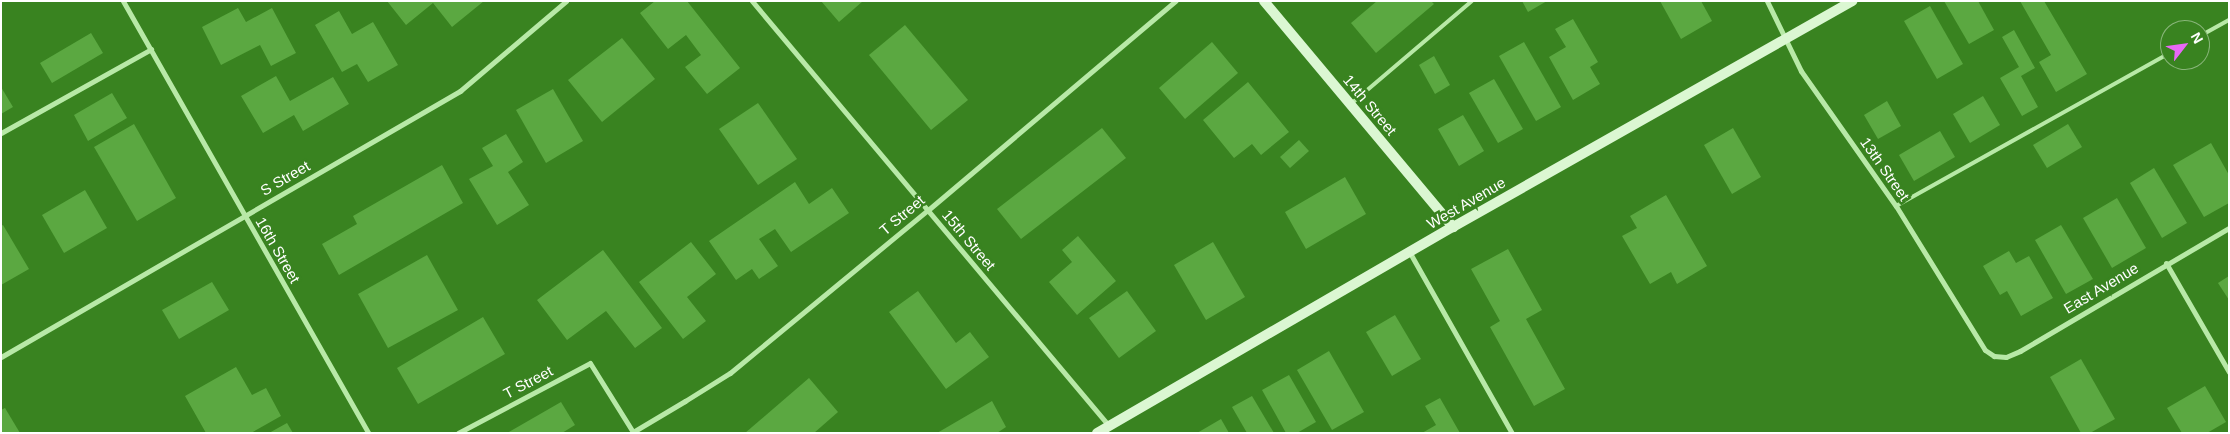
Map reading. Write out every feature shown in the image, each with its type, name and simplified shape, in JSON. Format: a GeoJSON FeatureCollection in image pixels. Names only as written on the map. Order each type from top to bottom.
{"type":"FeatureCollection","features":[{"type":"Feature","properties":{"kind":"main road","name":"14th Street"},"geometry":{"type":"LineString","coordinates":[[1264,1],[1453,227]]}},
{"type":"Feature","properties":{"kind":"main road","name":"West Avenue"},"geometry":{"type":"LineString","coordinates":[[1097,433],[1453,227],[1852,1]]}},
{"type":"Feature","properties":{"kind":"street","name":"16th Street"},"geometry":{"type":"LineString","coordinates":[[123,1],[368,433]]}},
{"type":"Feature","properties":{"kind":"street","name":"S Street"},"geometry":{"type":"LineString","coordinates":[[1,357],[460,91],[566,1]]}},
{"type":"Feature","properties":{"kind":"street","name":"15th Street"},"geometry":{"type":"LineString","coordinates":[[752,1],[1109,426]]}},
{"type":"Feature","properties":{"kind":"street","name":"T Street"},"geometry":{"type":"LineString","coordinates":[[458,433],[590,363],[633,432],[730,373],[928,210],[1175,1]]}},
{"type":"Feature","properties":{"kind":"street","name":"13th Street"},"geometry":{"type":"LineString","coordinates":[[1767,1],[1787,38],[1801,71],[1896,206],[1985,350]]}},
{"type":"Feature","properties":{"kind":"street"},"geometry":{"type":"LineString","coordinates":[[1,133],[151,49]]}},
{"type":"Feature","properties":{"kind":"street","name":"East Avenue"},"geometry":{"type":"LineString","coordinates":[[1985,350],[1994,356],[2006,356],[2020,351],[2166,263],[2229,228]]}},
{"type":"Feature","properties":{"kind":"street"},"geometry":{"type":"LineString","coordinates":[[1410,252],[1510,432]]}},
{"type":"Feature","properties":{"kind":"street"},"geometry":{"type":"LineString","coordinates":[[2166,263],[2229,372]]}},
{"type":"Feature","properties":{"kind":"lane"},"geometry":{"type":"LineString","coordinates":[[1350,104],[1472,1]]}},
{"type":"Feature","properties":{"kind":"lane"},"geometry":{"type":"LineString","coordinates":[[2210,30],[2229,20]]}},
{"type":"Feature","properties":{"kind":"lane"},"geometry":{"type":"LineString","coordinates":[[1896,206],[2160,59]]}},
{"type":"Feature","properties":{"kind":"building"},"geometry":{"type":"Polygon","coordinates":[[[387,1],[484,1],[452,27],[433,3],[406,25],[387,1]]]}},
{"type":"Feature","properties":{"kind":"building"},"geometry":{"type":"Polygon","coordinates":[[[655,1],[687,1],[740,68],[707,94],[685,67],[701,55],[686,35],[668,49],[640,13],[655,1]]]}},
{"type":"Feature","properties":{"kind":"building"},"geometry":{"type":"Polygon","coordinates":[[[821,1],[863,1],[839,22],[821,1]]]}},
{"type":"Feature","properties":{"kind":"building"},"geometry":{"type":"Polygon","coordinates":[[[1377,1],[1431,1],[1434,4],[1376,53],[1351,23],[1377,1]]]}},
{"type":"Feature","properties":{"kind":"building"},"geometry":{"type":"Polygon","coordinates":[[[1522,1],[1547,1],[1528,12],[1522,1]]]}},
{"type":"Feature","properties":{"kind":"building"},"geometry":{"type":"Polygon","coordinates":[[[1660,1],[1701,1],[1712,21],[1681,39],[1660,1]]]}},
{"type":"Feature","properties":{"kind":"building"},"geometry":{"type":"Polygon","coordinates":[[[1944,1],[1978,1],[1994,30],[1969,44],[1944,1]]]}},
{"type":"Feature","properties":{"kind":"building"},"geometry":{"type":"Polygon","coordinates":[[[2020,1],[2044,1],[2087,74],[2056,92],[2039,62],[2051,55],[2020,1]]]}},
{"type":"Feature","properties":{"kind":"building"},"geometry":{"type":"Polygon","coordinates":[[[1930,6],[1963,64],[1937,79],[1904,21],[1930,6]]]}},
{"type":"Feature","properties":{"kind":"building"},"geometry":{"type":"Polygon","coordinates":[[[238,8],[246,22],[272,8],[296,53],[271,66],[260,45],[221,65],[202,27],[238,8]]]}},
{"type":"Feature","properties":{"kind":"building"},"geometry":{"type":"Polygon","coordinates":[[[339,11],[352,34],[373,22],[398,65],[368,82],[357,64],[342,72],[315,25],[339,11]]]}},
{"type":"Feature","properties":{"kind":"building"},"geometry":{"type":"Polygon","coordinates":[[[1573,19],[1598,62],[1590,67],[1600,84],[1573,100],[1549,57],[1566,47],[1555,29],[1573,19]]]}},
{"type":"Feature","properties":{"kind":"building"},"geometry":{"type":"Polygon","coordinates":[[[905,25],[968,100],[931,130],[869,55],[905,25]]]}},
{"type":"Feature","properties":{"kind":"building"},"geometry":{"type":"Polygon","coordinates":[[[2014,30],[2035,68],[2021,76],[2038,107],[2022,116],[2000,78],[2019,67],[2002,37],[2014,30]]]}},
{"type":"Feature","properties":{"kind":"building"},"geometry":{"type":"Polygon","coordinates":[[[91,33],[103,53],[52,83],[40,63],[91,33]]]}},
{"type":"Feature","properties":{"kind":"building"},"geometry":{"type":"Polygon","coordinates":[[[622,38],[655,79],[602,122],[568,80],[622,38]]]}},
{"type":"Feature","properties":{"kind":"building"},"geometry":{"type":"Polygon","coordinates":[[[1212,42],[1238,73],[1185,119],[1159,88],[1212,42]]]}},
{"type":"Feature","properties":{"kind":"building"},"geometry":{"type":"Polygon","coordinates":[[[1524,42],[1561,107],[1536,121],[1499,56],[1524,42]]]}},
{"type":"Feature","properties":{"kind":"building"},"geometry":{"type":"Polygon","coordinates":[[[1434,56],[1450,85],[1435,94],[1419,65],[1434,56]]]}},
{"type":"Feature","properties":{"kind":"building"},"geometry":{"type":"Polygon","coordinates":[[[276,76],[290,101],[333,77],[349,104],[303,131],[294,115],[263,133],[241,96],[276,76]]]}},
{"type":"Feature","properties":{"kind":"building"},"geometry":{"type":"Polygon","coordinates":[[[1494,79],[1523,129],[1498,143],[1469,93],[1494,79]]]}},
{"type":"Feature","properties":{"kind":"building"},"geometry":{"type":"Polygon","coordinates":[[[1248,82],[1289,132],[1261,155],[1252,144],[1234,158],[1203,120],[1248,82]]]}},
{"type":"Feature","properties":{"kind":"building"},"geometry":{"type":"Polygon","coordinates":[[[1,87],[13,107],[1,114],[1,87]]]}},
{"type":"Feature","properties":{"kind":"building"},"geometry":{"type":"Polygon","coordinates":[[[553,89],[583,141],[546,163],[516,110],[553,89]]]}},
{"type":"Feature","properties":{"kind":"building"},"geometry":{"type":"Polygon","coordinates":[[[112,93],[127,118],[88,141],[74,115],[112,93]]]}},
{"type":"Feature","properties":{"kind":"building"},"geometry":{"type":"Polygon","coordinates":[[[1983,96],[2000,125],[1970,143],[1953,114],[1983,96]]]}},
{"type":"Feature","properties":{"kind":"building"},"geometry":{"type":"Polygon","coordinates":[[[1887,101],[1901,126],[1878,139],[1864,115],[1887,101]]]}},
{"type":"Feature","properties":{"kind":"building"},"geometry":{"type":"Polygon","coordinates":[[[758,103],[797,159],[758,185],[719,129],[758,103]]]}},
{"type":"Feature","properties":{"kind":"building"},"geometry":{"type":"Polygon","coordinates":[[[1463,115],[1484,151],[1459,166],[1438,129],[1463,115]]]}},
{"type":"Feature","properties":{"kind":"building"},"geometry":{"type":"Polygon","coordinates":[[[134,124],[176,198],[137,221],[94,147],[134,124]]]}},
{"type":"Feature","properties":{"kind":"building"},"geometry":{"type":"Polygon","coordinates":[[[2068,124],[2082,147],[2047,168],[2033,145],[2068,124]]]}},
{"type":"Feature","properties":{"kind":"building"},"geometry":{"type":"Polygon","coordinates":[[[1102,128],[1126,158],[1021,239],[997,209],[1102,128]]]}},
{"type":"Feature","properties":{"kind":"building"},"geometry":{"type":"Polygon","coordinates":[[[1733,128],[1761,177],[1732,194],[1704,145],[1733,128]]]}},
{"type":"Feature","properties":{"kind":"building"},"geometry":{"type":"Polygon","coordinates":[[[1940,131],[1955,157],[1914,181],[1899,155],[1940,131]]]}},
{"type":"Feature","properties":{"kind":"building"},"geometry":{"type":"Polygon","coordinates":[[[506,134],[523,162],[508,172],[529,205],[497,225],[469,179],[493,166],[482,148],[506,134]]]}},
{"type":"Feature","properties":{"kind":"building"},"geometry":{"type":"Polygon","coordinates":[[[1299,140],[1309,151],[1290,168],[1280,157],[1299,140]]]}},
{"type":"Feature","properties":{"kind":"building"},"geometry":{"type":"Polygon","coordinates":[[[2211,143],[2229,175],[2229,203],[2204,217],[2173,165],[2211,143]]]}},
{"type":"Feature","properties":{"kind":"building"},"geometry":{"type":"Polygon","coordinates":[[[442,165],[463,203],[339,275],[322,244],[357,224],[353,216],[442,165]]]}},
{"type":"Feature","properties":{"kind":"building"},"geometry":{"type":"Polygon","coordinates":[[[2154,168],[2187,223],[2162,238],[2130,183],[2154,168]]]}},
{"type":"Feature","properties":{"kind":"building"},"geometry":{"type":"Polygon","coordinates":[[[1345,177],[1366,214],[1306,249],[1285,212],[1345,177]]]}},
{"type":"Feature","properties":{"kind":"building"},"geometry":{"type":"Polygon","coordinates":[[[795,182],[809,204],[832,188],[849,213],[791,252],[775,229],[759,239],[778,266],[759,279],[752,269],[736,280],[709,241],[795,182]]]}},
{"type":"Feature","properties":{"kind":"building"},"geometry":{"type":"Polygon","coordinates":[[[85,190],[107,228],[64,253],[42,215],[85,190]]]}},
{"type":"Feature","properties":{"kind":"building"},"geometry":{"type":"Polygon","coordinates":[[[1666,195],[1707,266],[1677,284],[1671,272],[1650,284],[1622,236],[1637,228],[1630,216],[1666,195]]]}},
{"type":"Feature","properties":{"kind":"building"},"geometry":{"type":"Polygon","coordinates":[[[2117,198],[2146,248],[2112,268],[2083,218],[2117,198]]]}},
{"type":"Feature","properties":{"kind":"building"},"geometry":{"type":"Polygon","coordinates":[[[3,225],[29,269],[1,285],[1,226],[3,225]]]}},
{"type":"Feature","properties":{"kind":"building"},"geometry":{"type":"Polygon","coordinates":[[[2061,225],[2093,279],[2066,294],[2035,240],[2061,225]]]}},
{"type":"Feature","properties":{"kind":"building"},"geometry":{"type":"Polygon","coordinates":[[[1078,236],[1116,281],[1077,315],[1049,282],[1072,262],[1062,250],[1078,236]]]}},
{"type":"Feature","properties":{"kind":"building"},"geometry":{"type":"Polygon","coordinates":[[[691,242],[716,274],[687,297],[706,321],[683,339],[639,282],[691,242]]]}},
{"type":"Feature","properties":{"kind":"building"},"geometry":{"type":"Polygon","coordinates":[[[1213,242],[1245,297],[1206,320],[1174,265],[1213,242]]]}},
{"type":"Feature","properties":{"kind":"building"},"geometry":{"type":"Polygon","coordinates":[[[1508,249],[1542,310],[1526,319],[1565,389],[1534,406],[1490,327],[1500,321],[1471,269],[1508,249]]]}},
{"type":"Feature","properties":{"kind":"building"},"geometry":{"type":"Polygon","coordinates":[[[603,250],[662,328],[635,348],[606,311],[567,340],[537,300],[603,250]]]}},
{"type":"Feature","properties":{"kind":"building"},"geometry":{"type":"Polygon","coordinates":[[[2009,251],[2016,263],[2029,256],[2053,298],[2021,316],[2007,291],[2000,295],[1983,266],[2009,251]]]}},
{"type":"Feature","properties":{"kind":"building"},"geometry":{"type":"Polygon","coordinates":[[[427,255],[458,310],[388,348],[358,294],[427,255]]]}},
{"type":"Feature","properties":{"kind":"building"},"geometry":{"type":"Polygon","coordinates":[[[2229,276],[2229,300],[2218,283],[2229,276]]]}},
{"type":"Feature","properties":{"kind":"building"},"geometry":{"type":"Polygon","coordinates":[[[212,282],[229,310],[179,339],[162,310],[212,282]]]}},
{"type":"Feature","properties":{"kind":"building"},"geometry":{"type":"Polygon","coordinates":[[[918,291],[956,343],[970,332],[989,357],[946,389],[889,312],[918,291]]]}},
{"type":"Feature","properties":{"kind":"building"},"geometry":{"type":"Polygon","coordinates":[[[1127,291],[1156,331],[1119,358],[1089,318],[1127,291]]]}},
{"type":"Feature","properties":{"kind":"building"},"geometry":{"type":"Polygon","coordinates":[[[1395,315],[1421,359],[1392,376],[1366,332],[1395,315]]]}},
{"type":"Feature","properties":{"kind":"building"},"geometry":{"type":"Polygon","coordinates":[[[483,317],[505,354],[418,404],[397,368],[483,317]]]}},
{"type":"Feature","properties":{"kind":"building"},"geometry":{"type":"Polygon","coordinates":[[[1329,351],[1364,412],[1332,430],[1297,370],[1329,351]]]}},
{"type":"Feature","properties":{"kind":"building"},"geometry":{"type":"Polygon","coordinates":[[[2081,359],[2115,419],[2090,433],[2081,433],[2050,377],[2081,359]]]}},
{"type":"Feature","properties":{"kind":"building"},"geometry":{"type":"Polygon","coordinates":[[[236,367],[252,395],[266,388],[281,416],[251,433],[206,433],[185,396],[236,367]]]}},
{"type":"Feature","properties":{"kind":"building"},"geometry":{"type":"Polygon","coordinates":[[[1289,375],[1316,422],[1297,433],[1286,433],[1262,390],[1289,375]]]}},
{"type":"Feature","properties":{"kind":"building"},"geometry":{"type":"Polygon","coordinates":[[[809,378],[838,412],[814,433],[745,433],[809,378]]]}},
{"type":"Feature","properties":{"kind":"building"},"geometry":{"type":"Polygon","coordinates":[[[2205,386],[2226,422],[2207,433],[2182,433],[2167,408],[2205,386]]]}},
{"type":"Feature","properties":{"kind":"building"},"geometry":{"type":"Polygon","coordinates":[[[1252,396],[1274,433],[1247,433],[1232,407],[1252,396]]]}},
{"type":"Feature","properties":{"kind":"building"},"geometry":{"type":"Polygon","coordinates":[[[1440,398],[1460,433],[1422,433],[1436,425],[1425,406],[1440,398]]]}},
{"type":"Feature","properties":{"kind":"building"},"geometry":{"type":"Polygon","coordinates":[[[992,401],[1006,427],[997,433],[937,433],[992,401]]]}},
{"type":"Feature","properties":{"kind":"building"},"geometry":{"type":"Polygon","coordinates":[[[561,402],[575,425],[562,433],[507,433],[561,402]]]}},
{"type":"Feature","properties":{"kind":"building"},"geometry":{"type":"Polygon","coordinates":[[[5,408],[20,433],[1,433],[1,410],[5,408]]]}},
{"type":"Feature","properties":{"kind":"building"},"geometry":{"type":"Polygon","coordinates":[[[1221,419],[1229,433],[1197,433],[1221,419]]]}},
{"type":"Feature","properties":{"kind":"building"},"geometry":{"type":"Polygon","coordinates":[[[287,423],[293,433],[269,433],[287,423]]]}}]}
